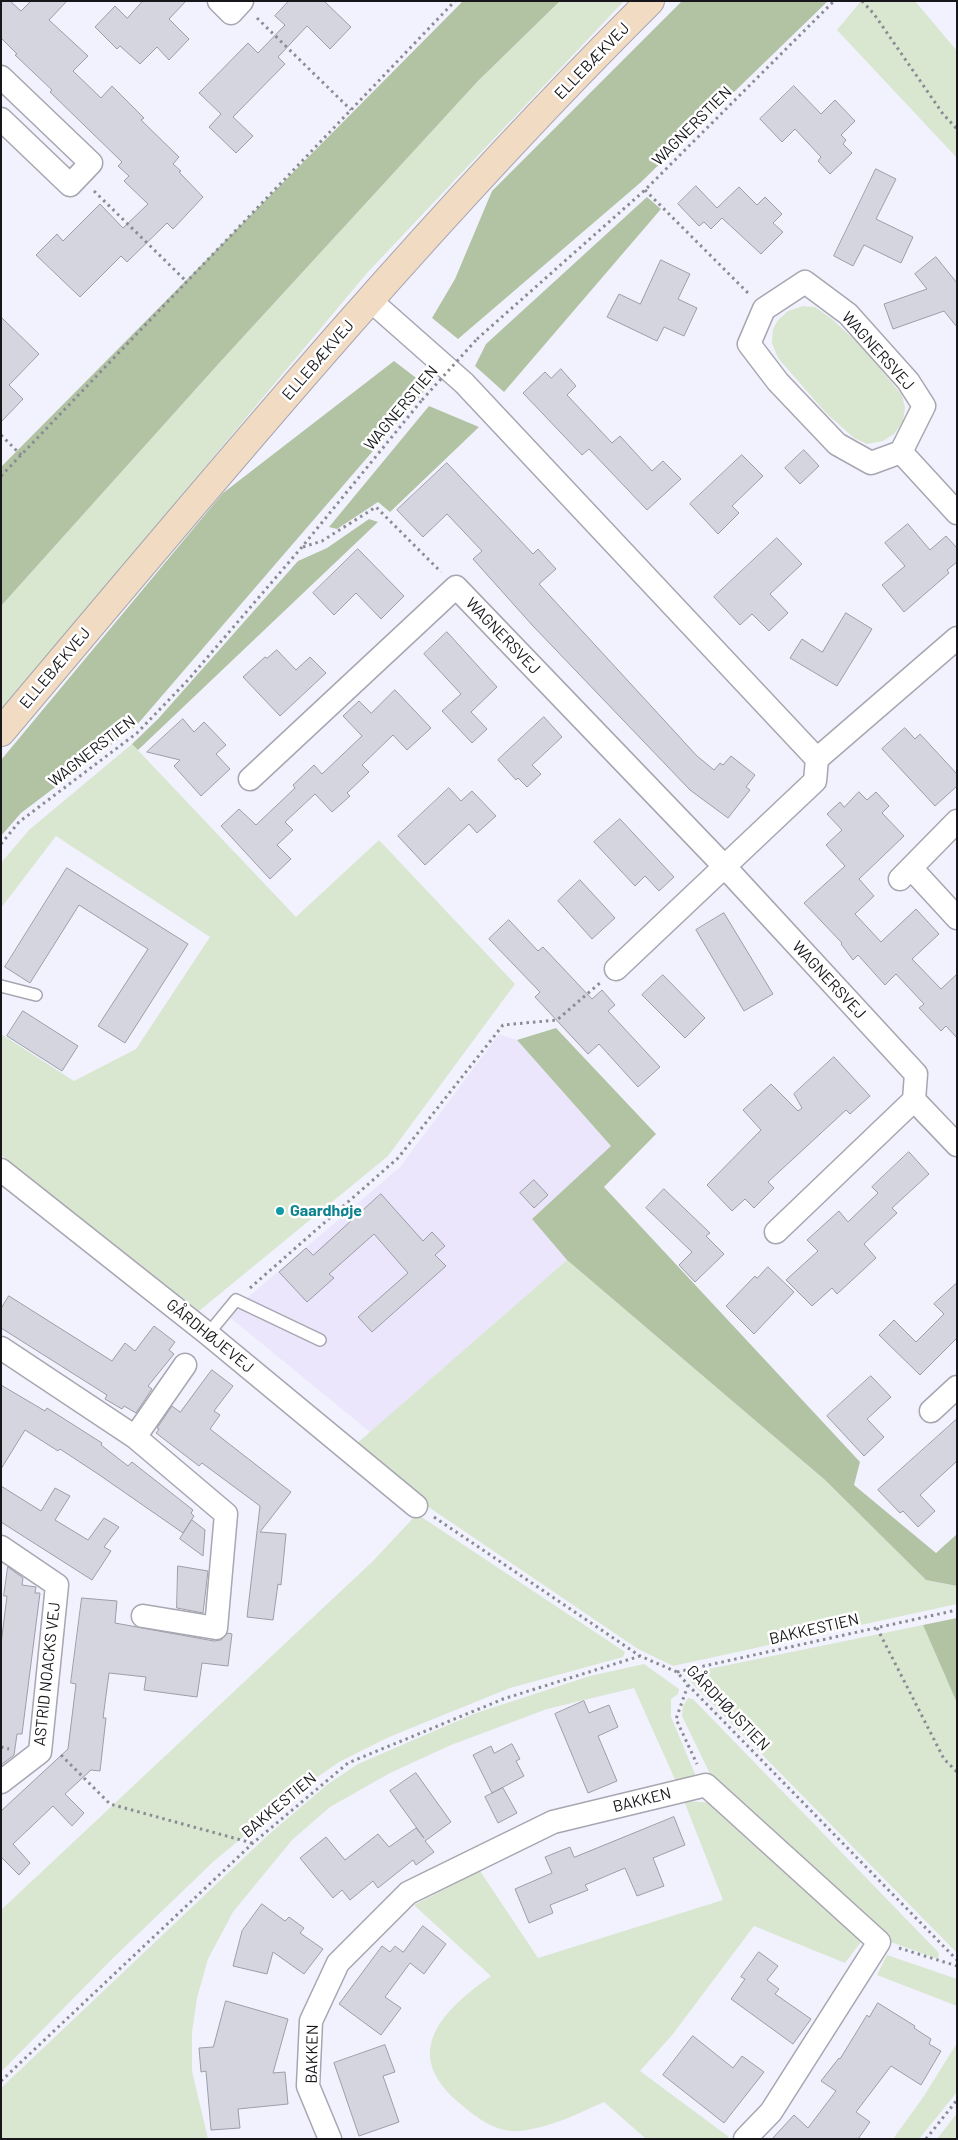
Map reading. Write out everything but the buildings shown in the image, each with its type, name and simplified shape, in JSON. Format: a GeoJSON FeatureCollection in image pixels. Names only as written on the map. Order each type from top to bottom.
{"type":"FeatureCollection","features":[{"type":"Feature","properties":{"kind":"street"},"geometry":{"type":"LineString","coordinates":[[219,1],[231,13],[241,2]]}},
{"type":"Feature","properties":{"kind":"street","name":"ELLEBÆKVEJ"},"geometry":{"type":"LineString","coordinates":[[1,732],[370,300],[481,178],[650,1]]}},
{"type":"Feature","properties":{"kind":"street"},"geometry":{"type":"LineString","coordinates":[[1,77],[91,163],[70,185],[1,119]]}},
{"type":"Feature","properties":{"kind":"street","name":"WAGNERSVEJ"},"geometry":{"type":"LineString","coordinates":[[764,309],[804,282],[848,314],[908,381],[924,406],[901,452]]}},
{"type":"Feature","properties":{"kind":"street"},"geometry":{"type":"LineString","coordinates":[[370,300],[464,383],[817,759]]}},
{"type":"Feature","properties":{"kind":"street"},"geometry":{"type":"LineString","coordinates":[[764,309],[749,344],[778,382],[837,444],[871,463],[901,452],[957,513]]}},
{"type":"Feature","properties":{"kind":"street","name":"WAGNERSVEJ"},"geometry":{"type":"LineString","coordinates":[[250,779],[456,587],[725,866],[916,1074],[914,1100]]}},
{"type":"Feature","properties":{"kind":"street"},"geometry":{"type":"LineString","coordinates":[[616,968],[814,781],[817,759],[957,638]]}},
{"type":"Feature","properties":{"kind":"street"},"geometry":{"type":"LineString","coordinates":[[957,821],[905,874],[957,918]]}},
{"type":"Feature","properties":{"kind":"street"},"geometry":{"type":"LineString","coordinates":[[776,1232],[914,1100],[957,1145]]}},
{"type":"Feature","properties":{"kind":"street","name":"GÅRDHØJEVEJ"},"geometry":{"type":"LineString","coordinates":[[1,1170],[208,1334],[416,1506]]}},
{"type":"Feature","properties":{"kind":"street"},"geometry":{"type":"LineString","coordinates":[[1,1348],[135,1437],[226,1514],[216,1628],[143,1616]]}},
{"type":"Feature","properties":{"kind":"street"},"geometry":{"type":"LineString","coordinates":[[135,1437],[185,1365]]}},
{"type":"Feature","properties":{"kind":"street"},"geometry":{"type":"LineString","coordinates":[[931,1411],[957,1387]]}},
{"type":"Feature","properties":{"kind":"street","name":"ASTRID NOACKS VEJ"},"geometry":{"type":"LineString","coordinates":[[1,1548],[57,1585],[40,1752],[1,1782]]}},
{"type":"Feature","properties":{"kind":"street"},"geometry":{"type":"LineString","coordinates":[[706,1785],[879,1942],[771,2112],[745,2139]]}},
{"type":"Feature","properties":{"kind":"street","name":"BAKKEN"},"geometry":{"type":"LineString","coordinates":[[330,2139],[308,2086],[311,2021],[338,1963],[408,1893],[553,1822],[706,1785]]}},
{"type":"Feature","properties":{"kind":"lane"},"geometry":{"type":"LineString","coordinates":[[1,986],[36,995]]}},
{"type":"Feature","properties":{"kind":"lane"},"geometry":{"type":"LineString","coordinates":[[208,1334],[236,1300],[320,1340]]}},
{"type":"Feature","properties":{"kind":"path"},"geometry":{"type":"LineString","coordinates":[[1,476],[455,1]]}},
{"type":"Feature","properties":{"kind":"path","name":"WAGNERSTIEN"},"geometry":{"type":"LineString","coordinates":[[1,844],[20,822],[137,733],[188,680],[302,547],[422,400],[477,339],[645,190],[834,1]]}},
{"type":"Feature","properties":{"kind":"path"},"geometry":{"type":"LineString","coordinates":[[862,1],[874,14],[943,114],[957,128]]}},
{"type":"Feature","properties":{"kind":"path"},"geometry":{"type":"LineString","coordinates":[[241,2],[351,110]]}},
{"type":"Feature","properties":{"kind":"path"},"geometry":{"type":"LineString","coordinates":[[79,176],[187,282]]}},
{"type":"Feature","properties":{"kind":"path"},"geometry":{"type":"LineString","coordinates":[[645,190],[764,309]]}},
{"type":"Feature","properties":{"kind":"path"},"geometry":{"type":"LineString","coordinates":[[1,435],[21,455]]}},
{"type":"Feature","properties":{"kind":"path"},"geometry":{"type":"LineString","coordinates":[[302,547],[322,541],[376,507],[456,587]]}},
{"type":"Feature","properties":{"kind":"path"},"geometry":{"type":"LineString","coordinates":[[236,1300],[398,1158],[503,1025],[557,1020],[616,968]]}},
{"type":"Feature","properties":{"kind":"path","name":"GÅRDHØJSTIEN"},"geometry":{"type":"LineString","coordinates":[[416,1506],[640,1656],[677,1672],[957,1960]]}},
{"type":"Feature","properties":{"kind":"path","name":"BAKKESTIEN"},"geometry":{"type":"LineString","coordinates":[[677,1672],[957,1610]]}},
{"type":"Feature","properties":{"kind":"path"},"geometry":{"type":"LineString","coordinates":[[877,1628],[944,1759],[957,1772]]}},
{"type":"Feature","properties":{"kind":"path","name":"BAKKESTIEN"},"geometry":{"type":"LineString","coordinates":[[1,2081],[253,1843],[348,1763],[503,1699],[640,1656]]}},
{"type":"Feature","properties":{"kind":"path"},"geometry":{"type":"LineString","coordinates":[[688,1685],[676,1719],[706,1785]]}},
{"type":"Feature","properties":{"kind":"path"},"geometry":{"type":"LineString","coordinates":[[1,1747],[16,1752],[59,1753],[110,1804],[253,1843]]}},
{"type":"Feature","properties":{"kind":"path"},"geometry":{"type":"LineString","coordinates":[[879,1942],[957,1966]]}},
{"type":"Feature","properties":{"kind":"path"},"geometry":{"type":"LineString","coordinates":[[926,2139],[957,2100]]}},
{"type":"Feature","properties":{"kind":"shaded area"},"geometry":{"type":"Polygon","coordinates":[[[499,1034],[517,1040],[612,1146],[532,1219],[567,1260],[370,1432],[227,1315],[400,1167],[499,1034]]]}},
{"type":"Feature","properties":{"kind":"green space"},"geometry":{"type":"Polygon","coordinates":[[[463,1],[560,1],[478,81],[221,361],[1,606],[1,467],[463,1]]]}},
{"type":"Feature","properties":{"kind":"green space"},"geometry":{"type":"Polygon","coordinates":[[[560,1],[624,1],[367,273],[1,711],[1,606],[221,361],[478,81],[560,1]]]}},
{"type":"Feature","properties":{"kind":"green space"},"geometry":{"type":"Polygon","coordinates":[[[682,1],[828,1],[640,183],[458,339],[432,318],[455,279],[492,191],[682,1]]]}},
{"type":"Feature","properties":{"kind":"green space"},"geometry":{"type":"Polygon","coordinates":[[[861,1],[915,1],[957,51],[957,158],[837,30],[861,1]]]}},
{"type":"Feature","properties":{"kind":"green space"},"geometry":{"type":"Polygon","coordinates":[[[647,197],[661,209],[504,392],[475,366],[486,344],[647,197]]]}},
{"type":"Feature","properties":{"kind":"green space"},"geometry":{"type":"Polygon","coordinates":[[[803,306],[815,307],[832,319],[863,348],[902,395],[905,408],[903,421],[894,434],[883,441],[867,444],[854,438],[826,413],[778,358],[772,343],[773,329],[778,320],[788,311],[803,306]]]}},
{"type":"Feature","properties":{"kind":"green space"},"geometry":{"type":"Polygon","coordinates":[[[394,361],[428,387],[136,726],[21,813],[1,836],[1,760],[223,493],[394,361]]]}},
{"type":"Feature","properties":{"kind":"green space"},"geometry":{"type":"Polygon","coordinates":[[[429,406],[479,427],[390,512],[378,502],[337,529],[329,527],[429,406]]]}},
{"type":"Feature","properties":{"kind":"green space"},"geometry":{"type":"Polygon","coordinates":[[[369,519],[378,522],[138,750],[132,744],[158,719],[298,561],[327,548],[369,519]]]}},
{"type":"Feature","properties":{"kind":"green space"},"geometry":{"type":"Polygon","coordinates":[[[132,744],[296,917],[379,840],[515,984],[388,1156],[199,1311],[1,1155],[1,1034],[74,1081],[136,1049],[210,937],[56,836],[1,908],[1,863],[29,830],[132,744]]]}},
{"type":"Feature","properties":{"kind":"green space"},"geometry":{"type":"Polygon","coordinates":[[[556,1028],[656,1134],[604,1187],[860,1462],[854,1485],[936,1553],[957,1534],[957,1586],[926,1580],[825,1480],[567,1260],[532,1219],[611,1146],[517,1040],[556,1028]]]}},
{"type":"Feature","properties":{"kind":"green space"},"geometry":{"type":"Polygon","coordinates":[[[567,1260],[825,1480],[926,1580],[957,1586],[957,1604],[673,1666],[638,1649],[427,1506],[355,1445],[567,1260]]]}},
{"type":"Feature","properties":{"kind":"green space"},"geometry":{"type":"Polygon","coordinates":[[[417,1514],[625,1652],[623,1657],[510,1688],[389,1737],[339,1762],[306,1785],[214,1861],[110,1961],[1,2072],[1,1910],[373,1561],[417,1514]]]}},
{"type":"Feature","properties":{"kind":"green space"},"geometry":{"type":"Polygon","coordinates":[[[957,1618],[957,1703],[923,1625],[957,1618]]]}},
{"type":"Feature","properties":{"kind":"green space"},"geometry":{"type":"Polygon","coordinates":[[[923,1625],[957,1703],[957,1953],[690,1681],[694,1672],[923,1625]]]}},
{"type":"Feature","properties":{"kind":"green space"},"geometry":{"type":"Polygon","coordinates":[[[644,1664],[679,1689],[678,1694],[671,1699],[671,1717],[695,1774],[692,1780],[677,1784],[634,1688],[547,1709],[451,1745],[390,1773],[330,1807],[292,1840],[233,1912],[208,1959],[197,1998],[192,2032],[192,2071],[208,2139],[1,2139],[1,2088],[267,1836],[328,1784],[358,1764],[476,1713],[590,1676],[644,1664]]]}},
{"type":"Feature","properties":{"kind":"green space"},"geometry":{"type":"Polygon","coordinates":[[[688,1698],[693,1699],[939,1953],[938,1959],[888,1941],[712,1778],[682,1716],[683,1706],[688,1698]]]}},
{"type":"Feature","properties":{"kind":"green space"},"geometry":{"type":"Polygon","coordinates":[[[684,1801],[719,1803],[864,1938],[845,1963],[754,1926],[673,2034],[640,2071],[729,2137],[726,2139],[646,2139],[604,2102],[562,2120],[529,2130],[510,2131],[495,2127],[481,2120],[463,2106],[444,2087],[433,2069],[430,2052],[434,2036],[442,2020],[472,1990],[491,1976],[414,1905],[480,1871],[538,1958],[723,1900],[684,1801]]]}},
{"type":"Feature","properties":{"kind":"green space"},"geometry":{"type":"Polygon","coordinates":[[[887,1955],[957,1979],[957,2006],[877,1975],[887,1955]]]}},
{"type":"Feature","properties":{"kind":"green space"},"geometry":{"type":"Polygon","coordinates":[[[957,2043],[957,2092],[919,2139],[893,2139],[924,2096],[957,2043]]]}},
{"type":"Feature","properties":{"kind":"green space"},"geometry":{"type":"Polygon","coordinates":[[[957,2113],[957,2139],[937,2139],[957,2113]]]}},
{"type":"Feature","properties":{"kind":"place","name":"Gaardhøje"},"geometry":{"type":"Point","coordinates":[280,1211]}}]}
